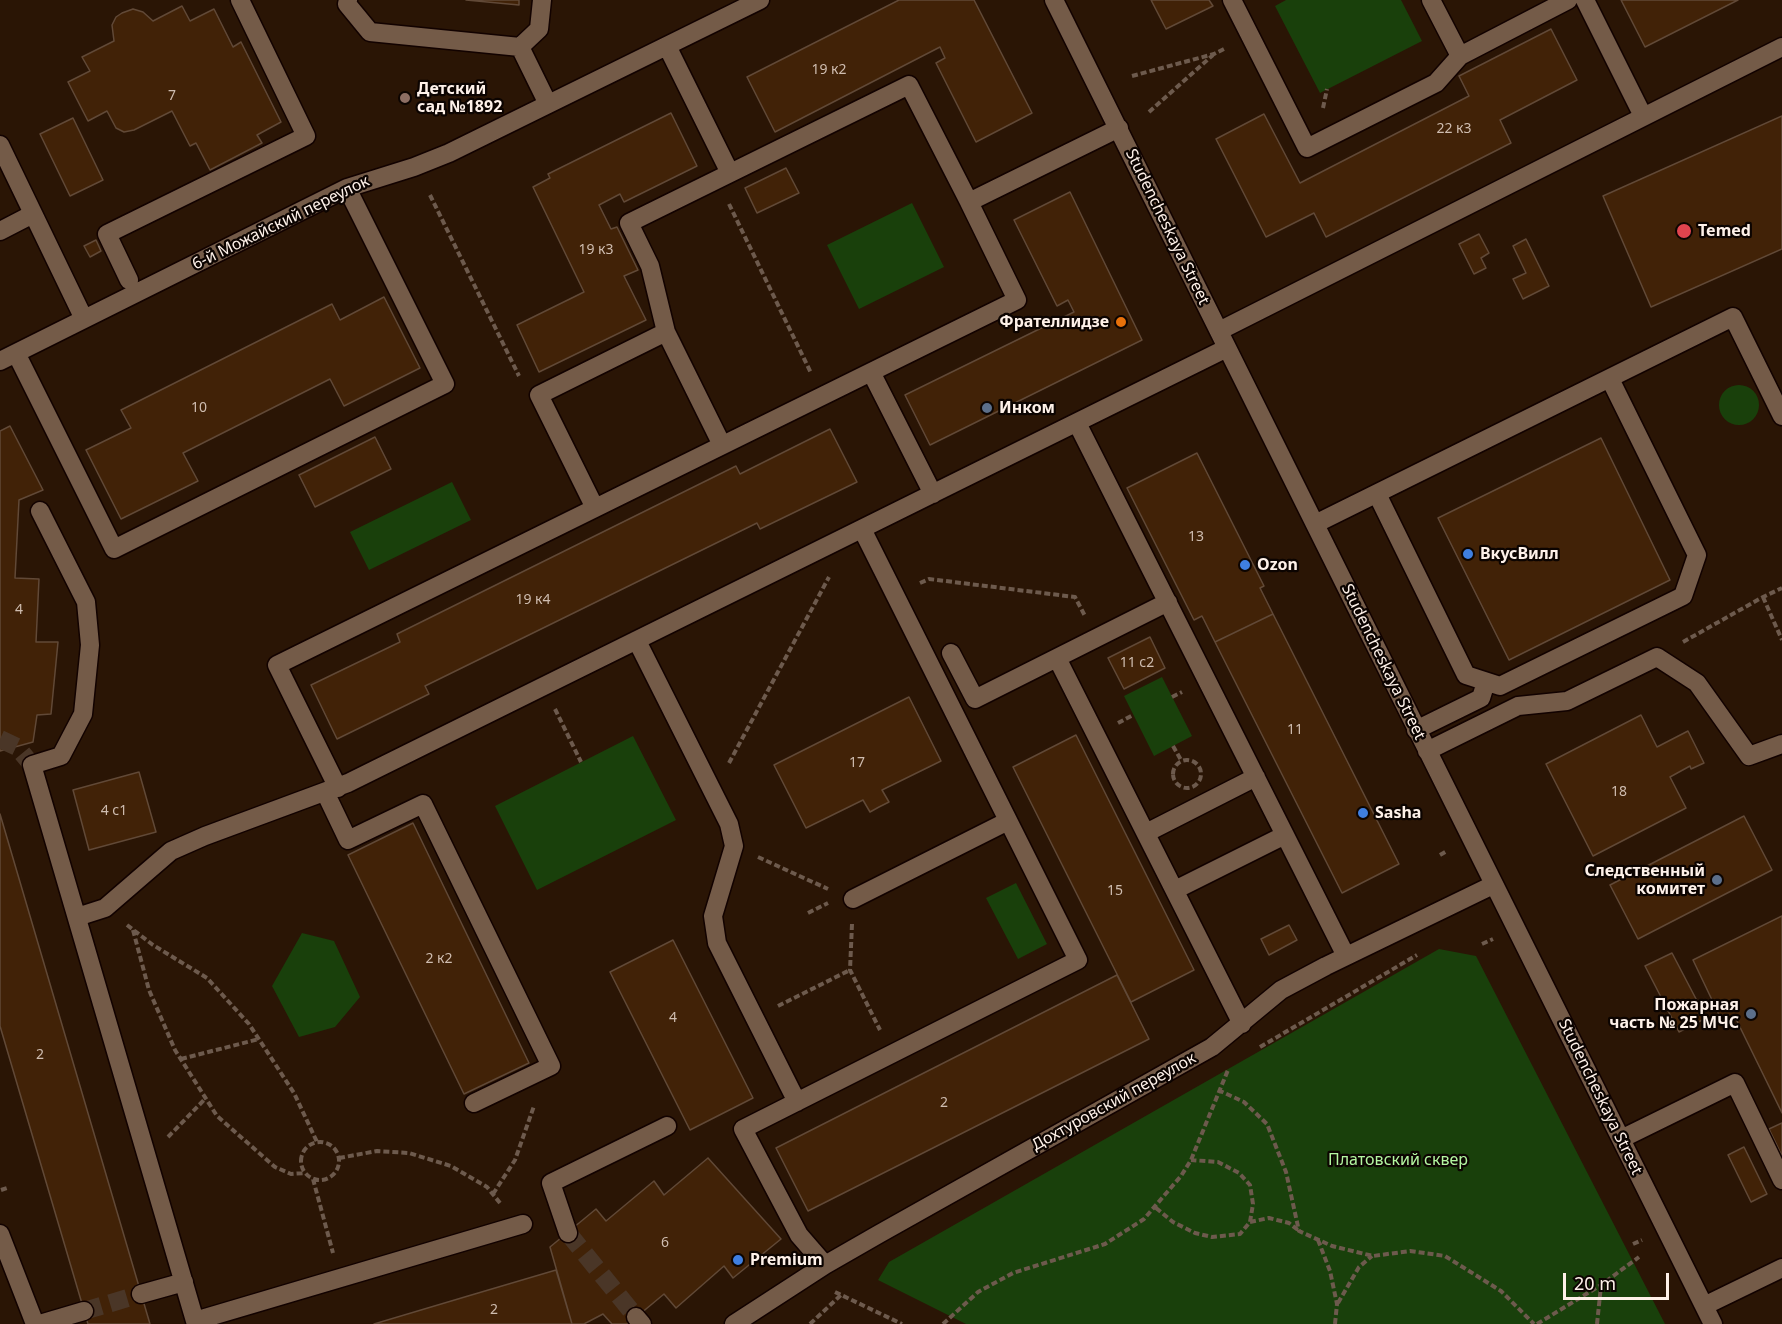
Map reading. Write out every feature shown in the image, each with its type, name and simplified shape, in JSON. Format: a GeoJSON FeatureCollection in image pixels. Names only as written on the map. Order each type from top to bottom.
{"type":"FeatureCollection","features":[{"type":"Feature","properties":{"kind":"street"},"geometry":{"type":"LineString","coordinates":[[129,280],[107,234],[306,136],[240,0]]}},
{"type":"Feature","properties":{"kind":"street"},"geometry":{"type":"LineString","coordinates":[[348,0],[347,4],[370,32],[520,47],[539,29],[542,0]]}},
{"type":"Feature","properties":{"kind":"street","name":"6-й Можайский переулок"},"geometry":{"type":"LineString","coordinates":[[8,357],[348,188],[449,153],[760,0]]}},
{"type":"Feature","properties":{"kind":"street","name":"Studencheskaya Street"},"geometry":{"type":"LineString","coordinates":[[1054,0],[1713,1324]]}},
{"type":"Feature","properties":{"kind":"street"},"geometry":{"type":"LineString","coordinates":[[1232,0],[1307,148],[1436,83],[1460,56],[1568,0]]}},
{"type":"Feature","properties":{"kind":"street"},"geometry":{"type":"LineString","coordinates":[[1431,0],[1460,56]]}},
{"type":"Feature","properties":{"kind":"street"},"geometry":{"type":"LineString","coordinates":[[1585,0],[1643,116]]}},
{"type":"Feature","properties":{"kind":"street"},"geometry":{"type":"LineString","coordinates":[[667,46],[723,176]]}},
{"type":"Feature","properties":{"kind":"street"},"geometry":{"type":"LineString","coordinates":[[520,47],[548,104]]}},
{"type":"Feature","properties":{"kind":"street"},"geometry":{"type":"LineString","coordinates":[[1219,331],[1782,47]]}},
{"type":"Feature","properties":{"kind":"street"},"geometry":{"type":"LineString","coordinates":[[474,1103],[551,1066],[423,804],[348,840],[331,790],[277,665],[722,446],[1017,300],[909,85],[629,223],[650,266],[666,332],[722,446]]}},
{"type":"Feature","properties":{"kind":"street"},"geometry":{"type":"LineString","coordinates":[[969,202],[1119,128]]}},
{"type":"Feature","properties":{"kind":"street"},"geometry":{"type":"LineString","coordinates":[[0,146],[84,319]]}},
{"type":"Feature","properties":{"kind":"street"},"geometry":{"type":"LineString","coordinates":[[8,357],[114,549],[125,544],[445,384],[348,188]]}},
{"type":"Feature","properties":{"kind":"street"},"geometry":{"type":"LineString","coordinates":[[0,231],[33,214]]}},
{"type":"Feature","properties":{"kind":"street"},"geometry":{"type":"LineString","coordinates":[[1315,525],[1733,317],[1782,416]]}},
{"type":"Feature","properties":{"kind":"street"},"geometry":{"type":"LineString","coordinates":[[595,508],[539,395],[666,332]]}},
{"type":"Feature","properties":{"kind":"street"},"geometry":{"type":"LineString","coordinates":[[77,917],[105,908],[171,851],[205,836],[331,790],[544,687],[1227,348]]}},
{"type":"Feature","properties":{"kind":"street"},"geometry":{"type":"LineString","coordinates":[[871,372],[933,494]]}},
{"type":"Feature","properties":{"kind":"street"},"geometry":{"type":"LineString","coordinates":[[1377,494],[1466,675],[1486,682],[1500,686],[1683,596],[1697,555],[1610,379]]}},
{"type":"Feature","properties":{"kind":"street"},"geometry":{"type":"LineString","coordinates":[[1077,423],[1346,956]]}},
{"type":"Feature","properties":{"kind":"street"},"geometry":{"type":"LineString","coordinates":[[40,511],[86,602],[90,645],[83,714],[61,756],[32,765],[195,1321],[517,1226]]}},
{"type":"Feature","properties":{"kind":"street"},"geometry":{"type":"LineString","coordinates":[[825,1265],[799,1234],[743,1129],[1078,960],[862,529]]}},
{"type":"Feature","properties":{"kind":"street"},"geometry":{"type":"LineString","coordinates":[[951,652],[975,699],[1168,602]]}},
{"type":"Feature","properties":{"kind":"street"},"geometry":{"type":"LineString","coordinates":[[637,641],[729,824],[734,846],[713,916],[717,943],[797,1102]]}},
{"type":"Feature","properties":{"kind":"street"},"geometry":{"type":"LineString","coordinates":[[1427,751],[1518,706],[1567,701],[1657,657],[1696,683],[1749,756],[1782,744]]}},
{"type":"Feature","properties":{"kind":"street"},"geometry":{"type":"LineString","coordinates":[[1058,658],[1242,1024]]}},
{"type":"Feature","properties":{"kind":"street"},"geometry":{"type":"LineString","coordinates":[[1416,730],[1481,698],[1486,682]]}},
{"type":"Feature","properties":{"kind":"street"},"geometry":{"type":"LineString","coordinates":[[1146,832],[1256,777]]}},
{"type":"Feature","properties":{"kind":"street"},"geometry":{"type":"LineString","coordinates":[[854,899],[1008,821]]}},
{"type":"Feature","properties":{"kind":"street"},"geometry":{"type":"LineString","coordinates":[[1175,890],[1285,835]]}},
{"type":"Feature","properties":{"kind":"street","name":"Дохтуровский переулок"},"geometry":{"type":"LineString","coordinates":[[734,1324],[825,1265],[1212,1047],[1281,990],[1493,885]]}},
{"type":"Feature","properties":{"kind":"street"},"geometry":{"type":"LineString","coordinates":[[1621,1138],[1735,1083],[1782,1180]]}},
{"type":"Feature","properties":{"kind":"street"},"geometry":{"type":"LineString","coordinates":[[568,1233],[551,1183],[667,1126]]}},
{"type":"Feature","properties":{"kind":"street"},"geometry":{"type":"LineString","coordinates":[[0,1234],[35,1324]]}},
{"type":"Feature","properties":{"kind":"street"},"geometry":{"type":"LineString","coordinates":[[1704,1306],[1782,1268]]}},
{"type":"Feature","properties":{"kind":"street"},"geometry":{"type":"LineString","coordinates":[[141,1294],[184,1282]]}},
{"type":"Feature","properties":{"kind":"street"},"geometry":{"type":"LineString","coordinates":[[40,1324],[84,1311]]}},
{"type":"Feature","properties":{"kind":"path"},"geometry":{"type":"LineString","coordinates":[[1132,76],[1214,54],[1149,112]]}},
{"type":"Feature","properties":{"kind":"path"},"geometry":{"type":"LineString","coordinates":[[723,176],[823,396]]}},
{"type":"Feature","properties":{"kind":"path"},"geometry":{"type":"LineString","coordinates":[[430,195],[518,375],[539,395]]}},
{"type":"Feature","properties":{"kind":"path"},"geometry":{"type":"LineString","coordinates":[[714,793],[830,576]]}},
{"type":"Feature","properties":{"kind":"path"},"geometry":{"type":"LineString","coordinates":[[895,596],[929,579],[1075,597],[1096,638]]}},
{"type":"Feature","properties":{"kind":"path"},"geometry":{"type":"LineString","coordinates":[[1657,657],[1782,588]]}},
{"type":"Feature","properties":{"kind":"path"},"geometry":{"type":"LineString","coordinates":[[1763,597],[1782,640]]}},
{"type":"Feature","properties":{"kind":"path"},"geometry":{"type":"LineString","coordinates":[[544,687],[581,762]]}},
{"type":"Feature","properties":{"kind":"path"},"geometry":{"type":"LineString","coordinates":[[1173,746],[1180,760]]}},
{"type":"Feature","properties":{"kind":"path"},"geometry":{"type":"LineString","coordinates":[[1180,760],[1195,761],[1200,767],[1202,775],[1200,782],[1194,787],[1187,789],[1174,781],[1175,766],[1180,760]]}},
{"type":"Feature","properties":{"kind":"path"},"geometry":{"type":"LineString","coordinates":[[734,846],[831,891]]}},
{"type":"Feature","properties":{"kind":"path"},"geometry":{"type":"LineString","coordinates":[[854,899],[850,970],[892,1054]]}},
{"type":"Feature","properties":{"kind":"path"},"geometry":{"type":"LineString","coordinates":[[105,908],[153,945],[207,978],[249,1024],[294,1094],[317,1142]]}},
{"type":"Feature","properties":{"kind":"path"},"geometry":{"type":"LineString","coordinates":[[133,929],[149,990],[175,1050],[205,1099],[217,1116],[275,1167],[291,1174],[305,1173]]}},
{"type":"Feature","properties":{"kind":"path"},"geometry":{"type":"LineString","coordinates":[[755,1018],[850,970]]}},
{"type":"Feature","properties":{"kind":"path"},"geometry":{"type":"LineString","coordinates":[[181,1059],[259,1039]]}},
{"type":"Feature","properties":{"kind":"path"},"geometry":{"type":"LineString","coordinates":[[943,1324],[978,1292],[1013,1273],[1104,1244],[1144,1219],[1156,1208],[1191,1160],[1218,1090],[1231,1064]]}},
{"type":"Feature","properties":{"kind":"path"},"geometry":{"type":"LineString","coordinates":[[493,1194],[515,1160],[534,1107],[538,1072]]}},
{"type":"Feature","properties":{"kind":"path"},"geometry":{"type":"LineString","coordinates":[[1218,1090],[1244,1102],[1266,1124],[1286,1172],[1299,1231]]}},
{"type":"Feature","properties":{"kind":"path"},"geometry":{"type":"LineString","coordinates":[[148,1159],[205,1099]]}},
{"type":"Feature","properties":{"kind":"path"},"geometry":{"type":"LineString","coordinates":[[317,1142],[327,1143],[335,1148],[339,1158],[338,1168],[333,1176],[323,1180],[313,1179],[305,1173],[301,1164],[302,1154],[308,1146],[317,1142]]}},
{"type":"Feature","properties":{"kind":"path"},"geometry":{"type":"LineString","coordinates":[[339,1158],[377,1151],[409,1153],[451,1166],[487,1187],[517,1226]]}},
{"type":"Feature","properties":{"kind":"path"},"geometry":{"type":"LineString","coordinates":[[1156,1208],[1173,1222],[1195,1233],[1212,1237],[1240,1234],[1250,1222],[1253,1204],[1250,1185],[1239,1173],[1218,1162],[1191,1160]]}},
{"type":"Feature","properties":{"kind":"path"},"geometry":{"type":"LineString","coordinates":[[313,1179],[340,1278]]}},
{"type":"Feature","properties":{"kind":"path"},"geometry":{"type":"LineString","coordinates":[[1,1190],[7,1188]]}},
{"type":"Feature","properties":{"kind":"path"},"geometry":{"type":"LineString","coordinates":[[1250,1222],[1269,1218],[1289,1223],[1299,1231],[1332,1246],[1372,1256],[1410,1251],[1446,1256],[1502,1292],[1535,1324],[1601,1285],[1639,1257]]}},
{"type":"Feature","properties":{"kind":"path"},"geometry":{"type":"LineString","coordinates":[[1318,1239],[1330,1271],[1337,1304],[1335,1324]]}},
{"type":"Feature","properties":{"kind":"path"},"geometry":{"type":"LineString","coordinates":[[1337,1304],[1347,1284],[1372,1256]]}},
{"type":"Feature","properties":{"kind":"path"},"geometry":{"type":"LineString","coordinates":[[1597,1324],[1601,1285]]}},
{"type":"Feature","properties":{"kind":"path"},"geometry":{"type":"LineString","coordinates":[[827,1289],[902,1324]]}},
{"type":"Feature","properties":{"kind":"path"},"geometry":{"type":"LineString","coordinates":[[810,1324],[841,1294]]}},
{"type":"Feature","properties":{"kind":"green space"},"geometry":{"type":"Polygon","coordinates":[[[1286,0],[1401,0],[1422,41],[1320,93],[1275,6],[1286,0]]]}},
{"type":"Feature","properties":{"kind":"green space"},"geometry":{"type":"Polygon","coordinates":[[[912,203],[944,267],[859,309],[827,245],[912,203]]]}},
{"type":"Feature","properties":{"kind":"green space"},"geometry":{"type":"Polygon","coordinates":[[[1739,385],[1753,391],[1759,405],[1753,419],[1739,425],[1725,419],[1719,405],[1725,391],[1739,385]]]}},
{"type":"Feature","properties":{"kind":"green space"},"geometry":{"type":"Polygon","coordinates":[[[452,482],[471,520],[369,570],[350,532],[452,482]]]}},
{"type":"Feature","properties":{"kind":"green space"},"geometry":{"type":"Polygon","coordinates":[[[1162,677],[1192,736],[1154,756],[1124,696],[1162,677]]]}},
{"type":"Feature","properties":{"kind":"green space"},"geometry":{"type":"Polygon","coordinates":[[[633,736],[676,820],[537,890],[495,806],[633,736]]]}},
{"type":"Feature","properties":{"kind":"green space"},"geometry":{"type":"Polygon","coordinates":[[[1016,883],[1047,944],[1018,959],[986,898],[1016,883]]]}},
{"type":"Feature","properties":{"kind":"green space"},"geometry":{"type":"Polygon","coordinates":[[[302,933],[334,941],[360,997],[335,1027],[299,1037],[272,986],[302,933]]]}},
{"type":"Feature","properties":{"kind":"green space","name":"Платовский сквер"},"geometry":{"type":"Polygon","coordinates":[[[1439,949],[1476,956],[1665,1324],[966,1324],[878,1280],[889,1262],[1439,949]]]}},
{"type":"Feature","properties":{"kind":"building"},"geometry":{"type":"Polygon","coordinates":[[[466,0],[519,0],[519,5],[466,0]]]}},
{"type":"Feature","properties":{"kind":"building"},"geometry":{"type":"Polygon","coordinates":[[[899,0],[974,0],[1032,113],[976,142],[936,63],[945,58],[940,47],[775,132],[747,77],[899,0]]]}},
{"type":"Feature","properties":{"kind":"building"},"geometry":{"type":"Polygon","coordinates":[[[1151,0],[1209,0],[1213,6],[1166,29],[1151,0]]]}},
{"type":"Feature","properties":{"kind":"building"},"geometry":{"type":"Polygon","coordinates":[[[1621,0],[1738,0],[1645,47],[1621,0]]]}},
{"type":"Feature","properties":{"kind":"building"},"geometry":{"type":"Polygon","coordinates":[[[182,6],[190,21],[214,9],[233,47],[241,42],[281,122],[257,135],[262,143],[210,170],[196,143],[190,146],[172,111],[134,130],[124,132],[116,128],[107,111],[88,121],[68,82],[90,71],[82,57],[114,41],[112,25],[116,17],[122,13],[133,9],[143,12],[153,21],[182,6]]]}},
{"type":"Feature","properties":{"kind":"building"},"geometry":{"type":"Polygon","coordinates":[[[1551,29],[1577,80],[1500,120],[1511,143],[1326,237],[1314,213],[1266,237],[1216,139],[1264,114],[1300,183],[1469,96],[1459,76],[1551,29]]]}},
{"type":"Feature","properties":{"kind":"building"},"geometry":{"type":"Polygon","coordinates":[[[671,113],[697,166],[624,202],[620,194],[599,205],[611,229],[617,227],[638,270],[624,276],[646,320],[539,372],[517,325],[584,292],[533,187],[550,178],[548,174],[671,113]]]}},
{"type":"Feature","properties":{"kind":"building"},"geometry":{"type":"Polygon","coordinates":[[[1782,116],[1782,249],[1651,307],[1603,196],[1782,116]]]}},
{"type":"Feature","properties":{"kind":"building"},"geometry":{"type":"Polygon","coordinates":[[[73,118],[103,180],[70,196],[40,134],[73,118]]]}},
{"type":"Feature","properties":{"kind":"building"},"geometry":{"type":"Polygon","coordinates":[[[786,168],[799,193],[757,213],[745,188],[786,168]]]}},
{"type":"Feature","properties":{"kind":"building"},"geometry":{"type":"Polygon","coordinates":[[[1070,192],[1142,340],[930,445],[905,395],[1074,312],[1068,300],[1057,306],[1014,220],[1070,192]]]}},
{"type":"Feature","properties":{"kind":"building"},"geometry":{"type":"Polygon","coordinates":[[[1479,234],[1489,253],[1481,258],[1486,268],[1474,274],[1459,244],[1479,234]]]}},
{"type":"Feature","properties":{"kind":"building"},"geometry":{"type":"Polygon","coordinates":[[[1526,239],[1549,286],[1523,299],[1513,279],[1526,273],[1513,246],[1526,239]]]}},
{"type":"Feature","properties":{"kind":"building"},"geometry":{"type":"Polygon","coordinates":[[[96,240],[101,251],[90,257],[84,246],[96,240]]]}},
{"type":"Feature","properties":{"kind":"building"},"geometry":{"type":"Polygon","coordinates":[[[384,297],[420,368],[344,406],[330,379],[183,453],[198,481],[121,519],[86,450],[131,428],[121,410],[332,304],[340,320],[384,297]]]}},
{"type":"Feature","properties":{"kind":"building"},"geometry":{"type":"Polygon","coordinates":[[[10,426],[43,490],[19,500],[15,578],[39,579],[36,642],[58,642],[51,714],[37,715],[33,742],[0,751],[0,431],[10,426]]]}},
{"type":"Feature","properties":{"kind":"building"},"geometry":{"type":"Polygon","coordinates":[[[830,429],[857,482],[760,529],[757,523],[425,686],[429,694],[337,739],[311,685],[400,642],[397,634],[736,466],[740,474],[830,429]]]}},
{"type":"Feature","properties":{"kind":"building"},"geometry":{"type":"Polygon","coordinates":[[[375,437],[391,469],[315,507],[299,475],[375,437]]]}},
{"type":"Feature","properties":{"kind":"building"},"geometry":{"type":"Polygon","coordinates":[[[1601,438],[1670,580],[1509,660],[1438,518],[1601,438]]]}},
{"type":"Feature","properties":{"kind":"building"},"geometry":{"type":"Polygon","coordinates":[[[1197,453],[1264,586],[1260,588],[1273,614],[1215,642],[1202,616],[1194,620],[1127,488],[1197,453]]]}},
{"type":"Feature","properties":{"kind":"building"},"geometry":{"type":"Polygon","coordinates":[[[1273,614],[1399,864],[1342,893],[1215,642],[1273,614]]]}},
{"type":"Feature","properties":{"kind":"building"},"geometry":{"type":"Polygon","coordinates":[[[1150,637],[1165,668],[1124,689],[1108,658],[1150,637]]]}},
{"type":"Feature","properties":{"kind":"building"},"geometry":{"type":"Polygon","coordinates":[[[909,697],[941,761],[882,790],[889,802],[870,812],[863,800],[806,828],[774,765],[909,697]]]}},
{"type":"Feature","properties":{"kind":"building"},"geometry":{"type":"Polygon","coordinates":[[[1641,715],[1657,747],[1688,731],[1704,763],[1691,769],[1690,766],[1670,777],[1686,808],[1593,856],[1546,764],[1641,715]]]}},
{"type":"Feature","properties":{"kind":"building"},"geometry":{"type":"Polygon","coordinates":[[[1076,735],[1194,970],[1131,1002],[1013,767],[1076,735]]]}},
{"type":"Feature","properties":{"kind":"building"},"geometry":{"type":"Polygon","coordinates":[[[139,772],[156,832],[89,850],[73,790],[139,772]]]}},
{"type":"Feature","properties":{"kind":"building"},"geometry":{"type":"Polygon","coordinates":[[[0,814],[150,1324],[88,1324],[0,1026],[0,814]]]}},
{"type":"Feature","properties":{"kind":"building"},"geometry":{"type":"Polygon","coordinates":[[[1744,816],[1772,870],[1638,939],[1610,885],[1744,816]]]}},
{"type":"Feature","properties":{"kind":"building"},"geometry":{"type":"Polygon","coordinates":[[[413,823],[529,1063],[464,1094],[348,855],[413,823]]]}},
{"type":"Feature","properties":{"kind":"building","name":"Пожарная часть № 25 МЧС"},"geometry":{"type":"Polygon","coordinates":[[[1782,916],[1782,1113],[1735,1017],[1723,1023],[1693,960],[1782,916]]]}},
{"type":"Feature","properties":{"kind":"building"},"geometry":{"type":"Polygon","coordinates":[[[1289,925],[1297,940],[1269,955],[1261,939],[1289,925]]]}},
{"type":"Feature","properties":{"kind":"building"},"geometry":{"type":"Polygon","coordinates":[[[673,940],[753,1098],[690,1130],[610,972],[673,940]]]}},
{"type":"Feature","properties":{"kind":"building"},"geometry":{"type":"Polygon","coordinates":[[[1672,953],[1706,1018],[1679,1032],[1645,966],[1672,953]]]}},
{"type":"Feature","properties":{"kind":"building"},"geometry":{"type":"Polygon","coordinates":[[[1117,975],[1149,1039],[808,1211],[776,1148],[1117,975]]]}},
{"type":"Feature","properties":{"kind":"building"},"geometry":{"type":"Polygon","coordinates":[[[1782,1123],[1782,1156],[1769,1129],[1782,1123]]]}},
{"type":"Feature","properties":{"kind":"building"},"geometry":{"type":"Polygon","coordinates":[[[1744,1147],[1767,1194],[1751,1202],[1728,1155],[1744,1147]]]}},
{"type":"Feature","properties":{"kind":"building"},"geometry":{"type":"Polygon","coordinates":[[[708,1158],[781,1239],[733,1278],[724,1266],[676,1308],[664,1294],[628,1324],[612,1324],[603,1314],[584,1324],[572,1324],[550,1247],[596,1209],[606,1221],[654,1181],[664,1195],[708,1158]]]}},
{"type":"Feature","properties":{"kind":"building"},"geometry":{"type":"Polygon","coordinates":[[[556,1270],[572,1324],[374,1324],[468,1296],[556,1270]]]}},
{"type":"Feature","properties":{"kind":"tunnel"},"geometry":{"type":"LineString","coordinates":[[0,739],[17,747],[32,765]]}},
{"type":"Feature","properties":{"kind":"tunnel"},"geometry":{"type":"LineString","coordinates":[[568,1233],[636,1317]]}},
{"type":"Feature","properties":{"kind":"tunnel"},"geometry":{"type":"LineString","coordinates":[[84,1311],[141,1294]]}},
{"type":"Feature","properties":{"kind":"place","name":"Детский сад №1892"},"geometry":{"type":"Point","coordinates":[405,98]}},
{"type":"Feature","properties":{"kind":"place","name":"Temed"},"geometry":{"type":"Point","coordinates":[1684,231]}},
{"type":"Feature","properties":{"kind":"place","name":"Фрателлидзе"},"geometry":{"type":"Point","coordinates":[1121,322]}},
{"type":"Feature","properties":{"kind":"place","name":"Инком"},"geometry":{"type":"Point","coordinates":[987,408]}},
{"type":"Feature","properties":{"kind":"place","name":"ВкусВилл"},"geometry":{"type":"Point","coordinates":[1468,554]}},
{"type":"Feature","properties":{"kind":"place","name":"Ozon"},"geometry":{"type":"Point","coordinates":[1245,565]}},
{"type":"Feature","properties":{"kind":"place","name":"Sasha"},"geometry":{"type":"Point","coordinates":[1363,813]}},
{"type":"Feature","properties":{"kind":"place","name":"Следственный комитет"},"geometry":{"type":"Point","coordinates":[1717,880]}},
{"type":"Feature","properties":{"kind":"place","name":"Пожарная часть № 25 МЧС"},"geometry":{"type":"Point","coordinates":[1751,1014]}},
{"type":"Feature","properties":{"kind":"place","name":"Premium"},"geometry":{"type":"Point","coordinates":[738,1260]}}]}
